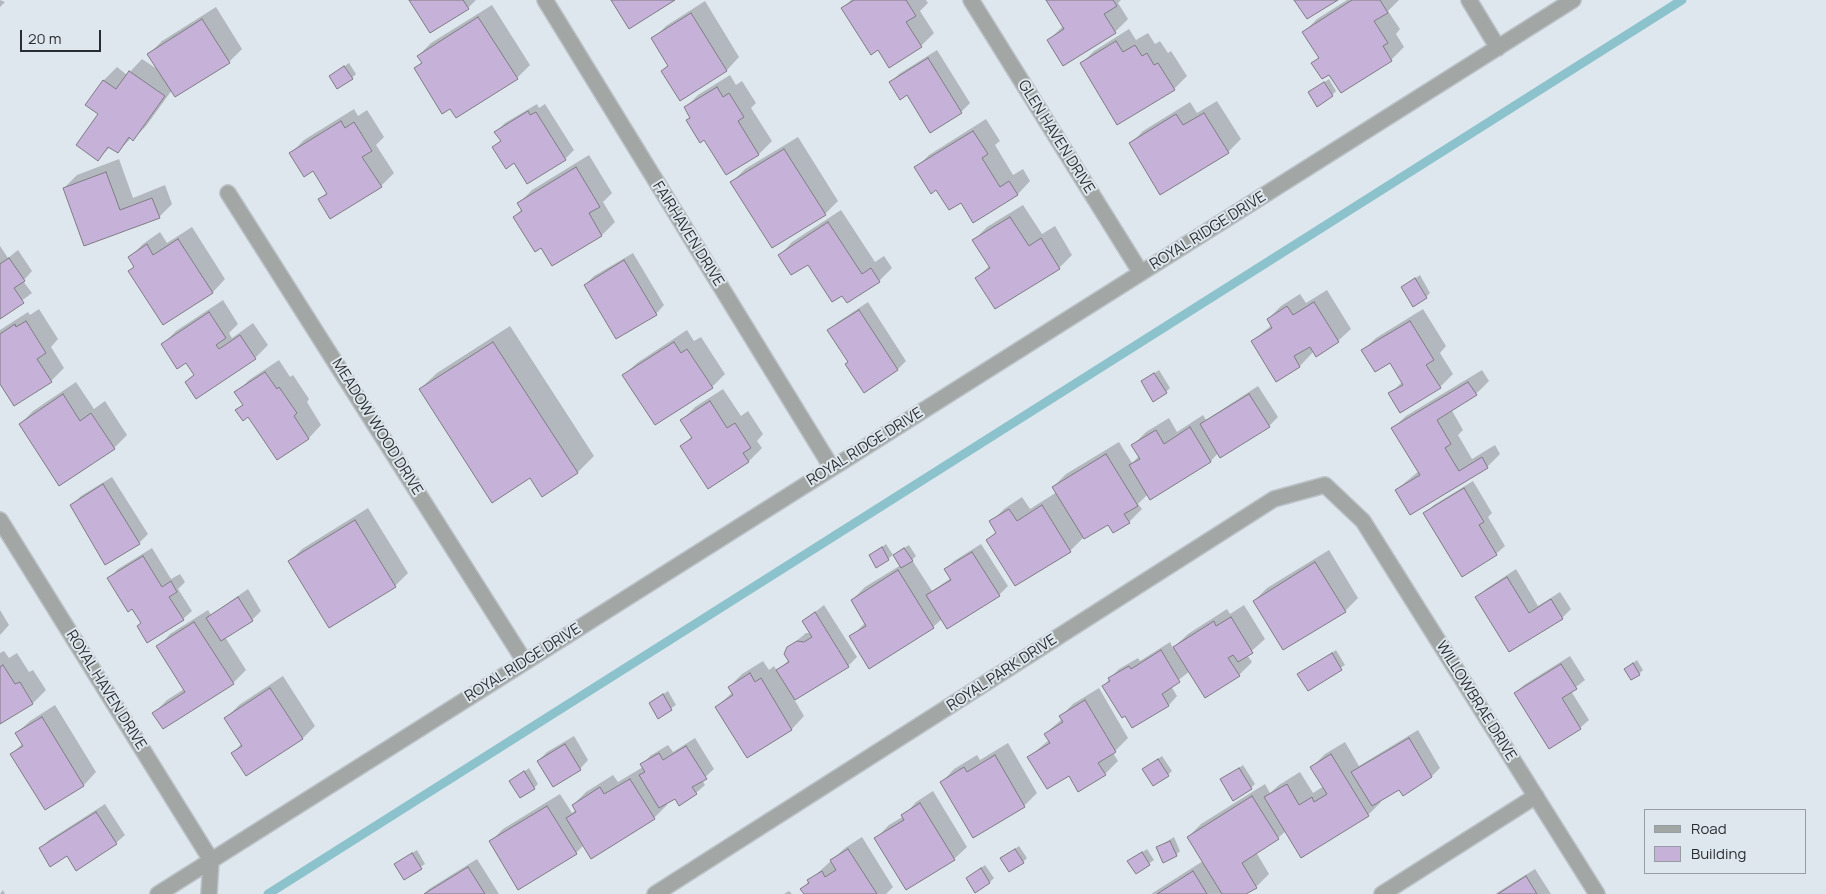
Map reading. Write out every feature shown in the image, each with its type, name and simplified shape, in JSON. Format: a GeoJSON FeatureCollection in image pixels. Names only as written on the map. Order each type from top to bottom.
{"type":"FeatureCollection","features":[{"type":"Feature","properties":{"kind":"street","name":"FAIRHAVEN DRIVE"},"geometry":{"type":"LineString","coordinates":[[545,0],[832,468]]}},
{"type":"Feature","properties":{"kind":"street","name":"GLEN HAVEN DRIVE"},"geometry":{"type":"LineString","coordinates":[[971,0],[1141,273]]}},
{"type":"Feature","properties":{"kind":"street"},"geometry":{"type":"LineString","coordinates":[[1469,0],[1498,48]]}},
{"type":"Feature","properties":{"kind":"street","name":"ROYAL RIDGE DRIVE"},"geometry":{"type":"LineString","coordinates":[[158,894],[1573,0]]}},
{"type":"Feature","properties":{"kind":"street","name":"MEADOW WOOD DRIVE"},"geometry":{"type":"LineString","coordinates":[[228,192],[525,662]]}},
{"type":"Feature","properties":{"kind":"street","name":"ROYAL PARK DRIVE"},"geometry":{"type":"LineString","coordinates":[[655,894],[1274,499],[1325,485],[1351,510]]}},
{"type":"Feature","properties":{"kind":"street","name":"WILLOWBRAE DRIVE"},"geometry":{"type":"LineString","coordinates":[[1351,510],[1363,521],[1597,894]]}},
{"type":"Feature","properties":{"kind":"street","name":"ROYAL HAVEN DRIVE"},"geometry":{"type":"LineString","coordinates":[[0,520],[211,860]]}},
{"type":"Feature","properties":{"kind":"street"},"geometry":{"type":"LineString","coordinates":[[1382,894],[1536,796]]}},
{"type":"Feature","properties":{"kind":"street"},"geometry":{"type":"LineString","coordinates":[[209,894],[211,860]]}},
{"type":"Feature","properties":{"kind":"building"},"geometry":{"type":"Polygon","coordinates":[[[409,0],[463,0],[469,9],[430,33],[409,0]]]}},
{"type":"Feature","properties":{"kind":"building"},"geometry":{"type":"Polygon","coordinates":[[[611,0],[675,0],[629,29],[611,0]]]}},
{"type":"Feature","properties":{"kind":"building"},"geometry":{"type":"Polygon","coordinates":[[[854,0],[906,0],[916,16],[906,22],[922,47],[889,68],[878,50],[871,55],[841,8],[854,0]]]}},
{"type":"Feature","properties":{"kind":"building"},"geometry":{"type":"Polygon","coordinates":[[[1046,0],[1113,0],[1117,6],[1104,14],[1116,33],[1063,66],[1047,40],[1064,29],[1046,0]]]}},
{"type":"Feature","properties":{"kind":"building"},"geometry":{"type":"Polygon","coordinates":[[[1294,0],[1338,0],[1307,19],[1294,0]]]}},
{"type":"Feature","properties":{"kind":"building"},"geometry":{"type":"Polygon","coordinates":[[[1352,0],[1380,0],[1388,13],[1374,21],[1388,43],[1383,46],[1392,61],[1341,93],[1329,75],[1322,79],[1311,63],[1319,58],[1302,32],[1352,0]]]}},
{"type":"Feature","properties":{"kind":"building"},"geometry":{"type":"Polygon","coordinates":[[[691,13],[727,71],[680,101],[661,71],[668,66],[651,38],[691,13]]]}},
{"type":"Feature","properties":{"kind":"building"},"geometry":{"type":"Polygon","coordinates":[[[478,17],[518,79],[456,118],[450,109],[442,114],[414,68],[422,63],[417,56],[478,17]]]}},
{"type":"Feature","properties":{"kind":"building"},"geometry":{"type":"Polygon","coordinates":[[[202,19],[230,63],[175,97],[147,54],[202,19]]]}},
{"type":"Feature","properties":{"kind":"building"},"geometry":{"type":"Polygon","coordinates":[[[1116,41],[1123,52],[1135,45],[1142,56],[1147,53],[1154,65],[1158,63],[1175,90],[1117,125],[1080,63],[1116,41]]]}},
{"type":"Feature","properties":{"kind":"building"},"geometry":{"type":"Polygon","coordinates":[[[928,58],[962,113],[930,133],[907,95],[900,100],[889,82],[928,58]]]}},
{"type":"Feature","properties":{"kind":"building"},"geometry":{"type":"Polygon","coordinates":[[[344,66],[353,79],[337,89],[329,76],[344,66]]]}},
{"type":"Feature","properties":{"kind":"building"},"geometry":{"type":"Polygon","coordinates":[[[129,71],[165,96],[133,141],[129,137],[118,153],[108,147],[98,161],[76,145],[98,114],[85,105],[103,80],[116,89],[129,71]]]}},
{"type":"Feature","properties":{"kind":"building"},"geometry":{"type":"Polygon","coordinates":[[[1324,82],[1333,96],[1317,107],[1308,92],[1324,82]]]}},
{"type":"Feature","properties":{"kind":"building"},"geometry":{"type":"Polygon","coordinates":[[[717,87],[723,97],[729,93],[744,117],[738,121],[759,155],[726,175],[704,140],[700,143],[686,120],[690,118],[684,107],[717,87]]]}},
{"type":"Feature","properties":{"kind":"building"},"geometry":{"type":"Polygon","coordinates":[[[528,111],[530,115],[536,112],[566,160],[527,184],[514,163],[506,169],[492,147],[501,141],[494,132],[528,111]]]}},
{"type":"Feature","properties":{"kind":"building"},"geometry":{"type":"Polygon","coordinates":[[[1204,113],[1229,153],[1160,195],[1129,143],[1176,114],[1183,125],[1204,113]]]}},
{"type":"Feature","properties":{"kind":"building"},"geometry":{"type":"Polygon","coordinates":[[[341,121],[345,128],[354,122],[372,151],[362,157],[382,187],[330,219],[318,199],[327,194],[313,171],[304,177],[289,153],[341,121]]]}},
{"type":"Feature","properties":{"kind":"building"},"geometry":{"type":"Polygon","coordinates":[[[973,131],[988,154],[982,158],[1000,187],[1009,181],[1018,195],[973,223],[961,203],[949,210],[936,190],[931,194],[914,167],[973,131]]]}},
{"type":"Feature","properties":{"kind":"building"},"geometry":{"type":"Polygon","coordinates":[[[784,149],[826,215],[772,248],[730,182],[784,149]]]}},
{"type":"Feature","properties":{"kind":"building"},"geometry":{"type":"Polygon","coordinates":[[[576,167],[600,207],[589,213],[602,236],[552,266],[541,248],[535,252],[513,217],[522,211],[517,203],[576,167]]]}},
{"type":"Feature","properties":{"kind":"building"},"geometry":{"type":"Polygon","coordinates":[[[106,172],[120,210],[152,198],[160,218],[84,246],[63,188],[106,172]]]}},
{"type":"Feature","properties":{"kind":"building"},"geometry":{"type":"Polygon","coordinates":[[[1010,217],[1029,246],[1041,238],[1060,269],[995,309],[975,278],[990,268],[972,240],[1010,217]]]}},
{"type":"Feature","properties":{"kind":"building"},"geometry":{"type":"Polygon","coordinates":[[[828,222],[862,274],[871,268],[880,282],[847,303],[842,296],[832,302],[808,265],[791,275],[778,255],[828,222]]]}},
{"type":"Feature","properties":{"kind":"building"},"geometry":{"type":"Polygon","coordinates":[[[178,239],[213,293],[163,325],[128,271],[134,267],[128,257],[147,244],[153,255],[178,239]]]}},
{"type":"Feature","properties":{"kind":"building"},"geometry":{"type":"Polygon","coordinates":[[[9,258],[25,281],[14,288],[24,303],[0,319],[0,264],[9,258]]]}},
{"type":"Feature","properties":{"kind":"building"},"geometry":{"type":"Polygon","coordinates":[[[624,260],[657,315],[616,339],[584,285],[624,260]]]}},
{"type":"Feature","properties":{"kind":"building"},"geometry":{"type":"Polygon","coordinates":[[[1415,278],[1427,298],[1413,307],[1401,287],[1415,278]]]}},
{"type":"Feature","properties":{"kind":"building"},"geometry":{"type":"Polygon","coordinates":[[[1314,302],[1339,342],[1316,357],[1310,347],[1294,356],[1300,367],[1276,382],[1251,341],[1272,328],[1267,319],[1287,306],[1293,315],[1314,302]]]}},
{"type":"Feature","properties":{"kind":"building"},"geometry":{"type":"Polygon","coordinates":[[[859,310],[898,370],[864,393],[845,364],[848,362],[827,330],[859,310]]]}},
{"type":"Feature","properties":{"kind":"building"},"geometry":{"type":"Polygon","coordinates":[[[209,312],[226,338],[216,345],[219,349],[240,335],[256,359],[196,399],[185,382],[194,375],[186,363],[177,369],[161,344],[209,312]]]}},
{"type":"Feature","properties":{"kind":"building"},"geometry":{"type":"Polygon","coordinates":[[[26,321],[46,353],[37,359],[52,382],[14,406],[0,384],[0,334],[15,324],[16,327],[26,321]]]}},
{"type":"Feature","properties":{"kind":"building"},"geometry":{"type":"Polygon","coordinates":[[[1410,321],[1434,360],[1426,365],[1441,388],[1400,413],[1388,393],[1403,385],[1390,363],[1375,372],[1361,350],[1410,321]]]}},
{"type":"Feature","properties":{"kind":"building"},"geometry":{"type":"Polygon","coordinates":[[[493,342],[578,473],[542,497],[530,478],[492,503],[419,389],[493,342]]]}},
{"type":"Feature","properties":{"kind":"building"},"geometry":{"type":"Polygon","coordinates":[[[674,342],[681,353],[687,349],[713,388],[655,425],[622,375],[674,342]]]}},
{"type":"Feature","properties":{"kind":"building"},"geometry":{"type":"Polygon","coordinates":[[[265,372],[277,389],[279,387],[297,413],[294,416],[309,439],[277,460],[248,417],[243,421],[235,410],[243,405],[234,392],[265,372]]]}},
{"type":"Feature","properties":{"kind":"building"},"geometry":{"type":"Polygon","coordinates":[[[1154,373],[1167,393],[1153,402],[1141,381],[1154,373]]]}},
{"type":"Feature","properties":{"kind":"building"},"geometry":{"type":"Polygon","coordinates":[[[1468,382],[1477,395],[1437,420],[1451,444],[1445,448],[1459,471],[1482,457],[1488,468],[1410,515],[1395,490],[1420,475],[1391,428],[1468,382]]]}},
{"type":"Feature","properties":{"kind":"building"},"geometry":{"type":"Polygon","coordinates":[[[63,394],[80,421],[91,413],[115,449],[59,486],[19,424],[63,394]]]}},
{"type":"Feature","properties":{"kind":"building"},"geometry":{"type":"Polygon","coordinates":[[[1249,394],[1270,427],[1220,458],[1200,424],[1249,394]]]}},
{"type":"Feature","properties":{"kind":"building"},"geometry":{"type":"Polygon","coordinates":[[[710,401],[727,428],[735,423],[751,448],[743,453],[749,462],[708,489],[680,446],[692,438],[680,420],[710,401]]]}},
{"type":"Feature","properties":{"kind":"building"},"geometry":{"type":"Polygon","coordinates":[[[1190,427],[1211,462],[1150,500],[1129,465],[1140,459],[1131,445],[1156,430],[1164,444],[1190,427]]]}},
{"type":"Feature","properties":{"kind":"building"},"geometry":{"type":"Polygon","coordinates":[[[1106,454],[1138,506],[1124,514],[1130,523],[1113,533],[1108,525],[1084,539],[1052,487],[1106,454]]]}},
{"type":"Feature","properties":{"kind":"building"},"geometry":{"type":"Polygon","coordinates":[[[103,484],[140,544],[105,565],[70,505],[103,484]]]}},
{"type":"Feature","properties":{"kind":"building"},"geometry":{"type":"Polygon","coordinates":[[[1464,488],[1484,522],[1479,525],[1497,555],[1462,577],[1423,513],[1464,488]]]}},
{"type":"Feature","properties":{"kind":"building"},"geometry":{"type":"Polygon","coordinates":[[[1042,505],[1071,552],[1015,586],[986,540],[996,533],[989,521],[1009,509],[1017,521],[1042,505]]]}},
{"type":"Feature","properties":{"kind":"building"},"geometry":{"type":"Polygon","coordinates":[[[355,520],[396,587],[329,628],[288,561],[355,520]]]}},
{"type":"Feature","properties":{"kind":"building"},"geometry":{"type":"Polygon","coordinates":[[[882,547],[889,560],[876,568],[869,555],[882,547]]]}},
{"type":"Feature","properties":{"kind":"building"},"geometry":{"type":"Polygon","coordinates":[[[904,548],[913,561],[901,568],[893,555],[904,548]]]}},
{"type":"Feature","properties":{"kind":"building"},"geometry":{"type":"Polygon","coordinates":[[[972,552],[1000,596],[947,629],[926,595],[951,580],[944,569],[972,552]]]}},
{"type":"Feature","properties":{"kind":"building"},"geometry":{"type":"Polygon","coordinates":[[[143,556],[162,587],[171,581],[177,592],[169,597],[184,620],[147,643],[137,626],[141,623],[132,609],[128,612],[107,578],[143,556]]]}},
{"type":"Feature","properties":{"kind":"building"},"geometry":{"type":"Polygon","coordinates":[[[1315,562],[1346,612],[1283,650],[1253,601],[1315,562]]]}},
{"type":"Feature","properties":{"kind":"building"},"geometry":{"type":"Polygon","coordinates":[[[898,570],[934,628],[869,669],[849,636],[866,626],[851,600],[898,570]]]}},
{"type":"Feature","properties":{"kind":"building"},"geometry":{"type":"Polygon","coordinates":[[[1507,577],[1529,613],[1551,599],[1563,619],[1509,652],[1475,597],[1507,577]]]}},
{"type":"Feature","properties":{"kind":"building"},"geometry":{"type":"Polygon","coordinates":[[[238,597],[253,621],[221,641],[206,618],[238,597]]]}},
{"type":"Feature","properties":{"kind":"building"},"geometry":{"type":"Polygon","coordinates":[[[815,612],[849,667],[795,700],[776,670],[789,662],[784,654],[787,647],[797,641],[804,642],[812,637],[802,621],[815,612]]]}},
{"type":"Feature","properties":{"kind":"building"},"geometry":{"type":"Polygon","coordinates":[[[1231,617],[1253,653],[1238,662],[1233,655],[1228,658],[1240,676],[1205,698],[1173,647],[1214,621],[1216,626],[1231,617]]]}},
{"type":"Feature","properties":{"kind":"building"},"geometry":{"type":"Polygon","coordinates":[[[194,622],[234,684],[163,729],[152,713],[185,692],[156,646],[194,622]]]}},
{"type":"Feature","properties":{"kind":"building"},"geometry":{"type":"Polygon","coordinates":[[[1161,650],[1180,682],[1162,694],[1169,706],[1132,728],[1125,716],[1122,718],[1102,686],[1110,681],[1108,678],[1129,666],[1131,669],[1161,650]]]}},
{"type":"Feature","properties":{"kind":"building"},"geometry":{"type":"Polygon","coordinates":[[[1332,653],[1342,670],[1308,691],[1297,674],[1332,653]]]}},
{"type":"Feature","properties":{"kind":"building"},"geometry":{"type":"Polygon","coordinates":[[[1633,663],[1640,675],[1631,680],[1624,669],[1633,663]]]}},
{"type":"Feature","properties":{"kind":"building"},"geometry":{"type":"Polygon","coordinates":[[[1561,664],[1577,689],[1562,698],[1581,729],[1549,749],[1514,693],[1561,664]]]}},
{"type":"Feature","properties":{"kind":"building"},"geometry":{"type":"Polygon","coordinates":[[[3,665],[15,684],[20,682],[33,704],[0,724],[0,667],[3,665]]]}},
{"type":"Feature","properties":{"kind":"building"},"geometry":{"type":"Polygon","coordinates":[[[750,673],[755,682],[761,678],[792,730],[747,758],[715,707],[733,695],[728,687],[750,673]]]}},
{"type":"Feature","properties":{"kind":"building"},"geometry":{"type":"Polygon","coordinates":[[[270,688],[303,739],[246,776],[231,753],[242,746],[224,718],[270,688]]]}},
{"type":"Feature","properties":{"kind":"building"},"geometry":{"type":"Polygon","coordinates":[[[663,694],[672,710],[658,719],[649,703],[663,694]]]}},
{"type":"Feature","properties":{"kind":"building"},"geometry":{"type":"Polygon","coordinates":[[[1085,700],[1116,752],[1098,763],[1106,775],[1078,792],[1069,776],[1047,789],[1027,757],[1050,743],[1044,734],[1063,722],[1059,716],[1085,700]]]}},
{"type":"Feature","properties":{"kind":"building"},"geometry":{"type":"Polygon","coordinates":[[[42,717],[84,786],[45,810],[10,754],[23,746],[15,733],[42,717]]]}},
{"type":"Feature","properties":{"kind":"building"},"geometry":{"type":"Polygon","coordinates":[[[1409,738],[1432,777],[1403,796],[1399,790],[1372,806],[1351,772],[1409,738]]]}},
{"type":"Feature","properties":{"kind":"building"},"geometry":{"type":"Polygon","coordinates":[[[565,744],[581,770],[553,787],[537,761],[565,744]]]}},
{"type":"Feature","properties":{"kind":"building"},"geometry":{"type":"Polygon","coordinates":[[[686,746],[707,779],[692,787],[697,794],[679,806],[675,799],[659,808],[639,775],[645,772],[640,764],[659,753],[663,760],[686,746]]]}},
{"type":"Feature","properties":{"kind":"building"},"geometry":{"type":"Polygon","coordinates":[[[1331,754],[1369,816],[1301,858],[1264,797],[1287,784],[1299,805],[1312,797],[1314,802],[1327,794],[1310,767],[1331,754]]]}},
{"type":"Feature","properties":{"kind":"building"},"geometry":{"type":"Polygon","coordinates":[[[995,755],[1025,807],[973,838],[940,782],[964,767],[967,772],[995,755]]]}},
{"type":"Feature","properties":{"kind":"building"},"geometry":{"type":"Polygon","coordinates":[[[1158,759],[1169,776],[1153,786],[1142,769],[1158,759]]]}},
{"type":"Feature","properties":{"kind":"building"},"geometry":{"type":"Polygon","coordinates":[[[1239,768],[1252,789],[1233,801],[1220,779],[1239,768]]]}},
{"type":"Feature","properties":{"kind":"building"},"geometry":{"type":"Polygon","coordinates":[[[524,771],[535,789],[520,798],[509,781],[524,771]]]}},
{"type":"Feature","properties":{"kind":"building"},"geometry":{"type":"Polygon","coordinates":[[[630,779],[655,819],[591,859],[566,818],[576,812],[572,805],[600,787],[604,794],[630,779]]]}},
{"type":"Feature","properties":{"kind":"building"},"geometry":{"type":"Polygon","coordinates":[[[1252,796],[1279,839],[1242,863],[1257,888],[1246,894],[1222,894],[1187,837],[1252,796]]]}},
{"type":"Feature","properties":{"kind":"building"},"geometry":{"type":"Polygon","coordinates":[[[920,803],[955,860],[906,890],[874,838],[904,820],[901,815],[920,803]]]}},
{"type":"Feature","properties":{"kind":"building"},"geometry":{"type":"Polygon","coordinates":[[[547,806],[577,854],[518,890],[489,841],[547,806]]]}},
{"type":"Feature","properties":{"kind":"building"},"geometry":{"type":"Polygon","coordinates":[[[96,812],[117,844],[76,871],[67,856],[50,867],[39,848],[96,812]]]}},
{"type":"Feature","properties":{"kind":"building"},"geometry":{"type":"Polygon","coordinates":[[[1170,841],[1177,856],[1163,863],[1156,847],[1170,841]]]}},
{"type":"Feature","properties":{"kind":"building"},"geometry":{"type":"Polygon","coordinates":[[[848,849],[877,894],[804,894],[800,889],[809,883],[807,880],[822,871],[825,877],[836,870],[830,860],[848,849]]]}},
{"type":"Feature","properties":{"kind":"building"},"geometry":{"type":"Polygon","coordinates":[[[1015,849],[1024,863],[1009,872],[1000,858],[1015,849]]]}},
{"type":"Feature","properties":{"kind":"building"},"geometry":{"type":"Polygon","coordinates":[[[1142,852],[1150,865],[1136,874],[1127,861],[1142,852]]]}},
{"type":"Feature","properties":{"kind":"building"},"geometry":{"type":"Polygon","coordinates":[[[412,853],[422,869],[404,880],[394,864],[412,853]]]}},
{"type":"Feature","properties":{"kind":"building"},"geometry":{"type":"Polygon","coordinates":[[[468,867],[485,894],[424,894],[468,867]]]}},
{"type":"Feature","properties":{"kind":"building"},"geometry":{"type":"Polygon","coordinates":[[[981,868],[990,883],[975,893],[966,878],[981,868]]]}},
{"type":"Feature","properties":{"kind":"building"},"geometry":{"type":"Polygon","coordinates":[[[1193,871],[1207,894],[1157,894],[1193,871]]]}},
{"type":"Feature","properties":{"kind":"building"},"geometry":{"type":"Polygon","coordinates":[[[1526,876],[1537,894],[1498,894],[1526,876]]]}},
{"type":"Feature","properties":{"kind":"waterway"},"geometry":{"type":"LineString","coordinates":[[268,894],[1682,0]]}}]}
